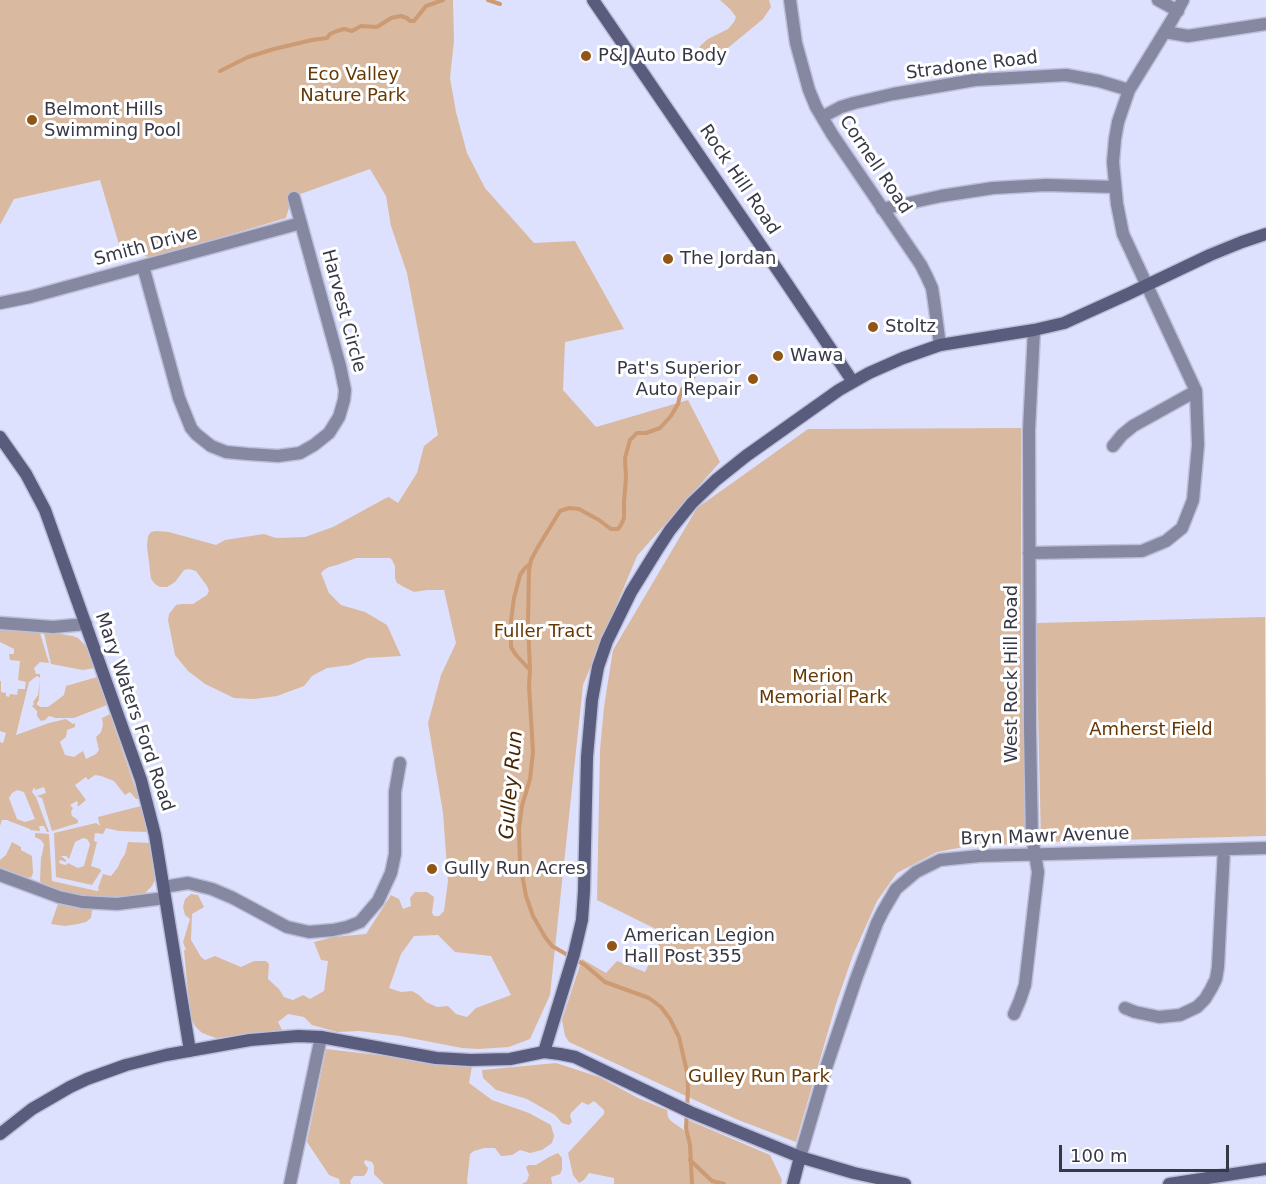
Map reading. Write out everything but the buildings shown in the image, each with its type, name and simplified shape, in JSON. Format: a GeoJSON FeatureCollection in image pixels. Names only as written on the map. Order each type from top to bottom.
{"type":"FeatureCollection","features":[{"type":"Feature","properties":{"kind":"main road","name":"Rock Hill Road"},"geometry":{"type":"LineString","coordinates":[[593,0],[853,382]]}},
{"type":"Feature","properties":{"kind":"main road"},"geometry":{"type":"LineString","coordinates":[[544,1052],[573,958],[584,906],[585,786],[591,710],[598,667],[614,626],[631,592],[680,517],[704,491],[746,456],[838,390],[853,382],[903,358],[940,345],[1034,330],[1071,320],[1210,255],[1266,234]]}},
{"type":"Feature","properties":{"kind":"main road","name":"Mary Waters Ford Road"},"geometry":{"type":"LineString","coordinates":[[0,437],[26,474],[45,510],[147,800],[165,892],[190,1051]]}},
{"type":"Feature","properties":{"kind":"main road"},"geometry":{"type":"LineString","coordinates":[[0,1134],[32,1109],[87,1078],[147,1060],[221,1045],[278,1037],[321,1037],[436,1058],[510,1059],[544,1052],[560,1053],[575,1057],[687,1111],[800,1157],[905,1184]]}},
{"type":"Feature","properties":{"kind":"main road","name":"Bryn Mawr Avenue"},"geometry":{"type":"LineString","coordinates":[[793,1184],[800,1157]]}},
{"type":"Feature","properties":{"kind":"main road"},"geometry":{"type":"LineString","coordinates":[[1169,1184],[1266,1168]]}},
{"type":"Feature","properties":{"kind":"street","name":"Cornell Road"},"geometry":{"type":"LineString","coordinates":[[790,0],[794,34],[809,90],[822,117],[921,265],[934,301],[940,345]]}},
{"type":"Feature","properties":{"kind":"street"},"geometry":{"type":"LineString","coordinates":[[1029,553],[1142,551],[1166,541],[1182,528],[1194,500],[1198,445],[1196,391],[1128,247],[1121,227],[1114,187],[1115,139],[1123,105],[1129,90],[1180,5],[1158,0]]}},
{"type":"Feature","properties":{"kind":"street"},"geometry":{"type":"LineString","coordinates":[[1165,32],[1188,36],[1266,24]]}},
{"type":"Feature","properties":{"kind":"street","name":"Stradone Road"},"geometry":{"type":"LineString","coordinates":[[822,117],[855,103],[975,80],[1066,75],[1100,81],[1129,90]]}},
{"type":"Feature","properties":{"kind":"street"},"geometry":{"type":"LineString","coordinates":[[882,208],[993,188],[1046,185],[1114,187]]}},
{"type":"Feature","properties":{"kind":"street","name":"Harvest Circle"},"geometry":{"type":"LineString","coordinates":[[143,266],[179,398],[186,420],[196,434],[211,446],[226,452],[278,456],[300,453],[329,433],[339,417],[345,390],[294,198]]}},
{"type":"Feature","properties":{"kind":"street","name":"Smith Drive"},"geometry":{"type":"LineString","coordinates":[[0,303],[30,297],[301,223]]}},
{"type":"Feature","properties":{"kind":"street","name":"West Rock Hill Road"},"geometry":{"type":"LineString","coordinates":[[1014,1014],[1023,993],[1038,872],[1032,837],[1030,728],[1029,430],[1034,330]]}},
{"type":"Feature","properties":{"kind":"street"},"geometry":{"type":"LineString","coordinates":[[1113,446],[1133,426],[1196,391]]}},
{"type":"Feature","properties":{"kind":"street"},"geometry":{"type":"LineString","coordinates":[[0,623],[53,627],[86,624]]}},
{"type":"Feature","properties":{"kind":"street"},"geometry":{"type":"LineString","coordinates":[[0,875],[48,894],[82,902],[117,904],[188,884],[212,889],[277,922],[301,931],[316,932],[347,927],[360,922],[378,902],[391,873],[395,840],[395,792],[400,763]]}},
{"type":"Feature","properties":{"kind":"street","name":"Bryn Mawr Avenue"},"geometry":{"type":"LineString","coordinates":[[800,1157],[827,1065],[877,923],[896,889],[916,872],[939,860],[979,856],[1266,848]]}},
{"type":"Feature","properties":{"kind":"street"},"geometry":{"type":"LineString","coordinates":[[1125,1008],[1159,1017],[1180,1016],[1197,1007],[1205,999],[1216,979],[1218,967],[1224,849]]}},
{"type":"Feature","properties":{"kind":"street"},"geometry":{"type":"LineString","coordinates":[[290,1184],[321,1037]]}},
{"type":"Feature","properties":{"kind":"green space"},"geometry":{"type":"Polygon","coordinates":[[[0,0],[453,0],[454,41],[450,78],[467,153],[485,188],[534,243],[575,241],[624,329],[565,342],[563,390],[596,427],[688,400],[720,462],[637,556],[583,685],[550,995],[530,1039],[509,1047],[462,1048],[400,1036],[359,1031],[337,1032],[312,1025],[304,1017],[288,1014],[278,1022],[282,1030],[216,1038],[202,1033],[195,1026],[191,1017],[184,950],[186,950],[183,942],[190,919],[185,915],[183,907],[185,899],[191,894],[198,895],[204,907],[192,914],[191,940],[201,957],[205,960],[215,956],[241,967],[254,961],[266,961],[269,964],[268,979],[284,997],[293,1000],[303,995],[310,999],[324,991],[328,961],[321,960],[314,942],[333,937],[366,934],[391,895],[399,899],[403,909],[411,906],[410,898],[415,892],[427,892],[434,897],[432,913],[434,916],[439,916],[444,911],[448,881],[443,813],[428,723],[441,675],[456,643],[444,590],[414,592],[397,583],[395,566],[390,558],[356,558],[329,567],[321,573],[329,593],[341,605],[365,612],[387,625],[401,656],[367,658],[350,665],[327,668],[312,676],[304,686],[277,696],[254,699],[234,698],[205,684],[188,671],[175,655],[168,620],[169,614],[176,605],[193,604],[207,595],[209,591],[207,586],[196,571],[189,569],[184,570],[175,582],[167,587],[155,584],[151,579],[147,546],[148,536],[151,532],[156,531],[169,532],[216,545],[225,540],[264,534],[276,538],[305,537],[333,527],[386,498],[389,497],[398,503],[417,473],[424,446],[438,435],[407,273],[391,226],[386,196],[370,169],[292,197],[286,218],[151,258],[141,253],[123,258],[100,180],[14,199],[0,225],[0,0]],[[438,935],[414,936],[401,954],[389,988],[401,992],[412,991],[426,1002],[437,1007],[448,1006],[456,1014],[467,1017],[476,1008],[511,995],[491,956],[455,952],[438,935]]]}},
{"type":"Feature","properties":{"kind":"green space"},"geometry":{"type":"Polygon","coordinates":[[[720,0],[769,0],[771,7],[763,19],[723,52],[718,59],[709,63],[698,55],[698,50],[708,39],[728,29],[736,17],[720,0]]]}},
{"type":"Feature","properties":{"kind":"green space","name":"Merion Memorial Park"},"geometry":{"type":"Polygon","coordinates":[[[1021,428],[1021,644],[1026,844],[974,845],[937,852],[897,873],[877,901],[853,955],[836,1004],[796,1142],[736,1119],[569,1042],[565,1036],[562,1020],[582,959],[606,973],[617,961],[645,972],[664,933],[597,900],[600,750],[613,650],[697,508],[808,429],[1021,428]]]}},
{"type":"Feature","properties":{"kind":"green space","name":"Amherst Field"},"geometry":{"type":"Polygon","coordinates":[[[1265,617],[1266,836],[1041,842],[1036,623],[1265,617]]]}},
{"type":"Feature","properties":{"kind":"green space"},"geometry":{"type":"Polygon","coordinates":[[[0,628],[40,633],[49,663],[40,662],[34,668],[36,674],[40,674],[40,678],[37,676],[29,682],[16,735],[66,719],[75,723],[75,727],[67,730],[66,737],[60,742],[65,755],[74,757],[83,751],[86,759],[99,750],[96,737],[101,732],[102,718],[110,714],[139,799],[136,799],[130,792],[125,795],[114,781],[95,775],[88,780],[86,777],[75,785],[86,800],[79,806],[77,806],[77,801],[70,805],[73,808],[72,816],[78,820],[78,823],[52,831],[42,798],[37,796],[46,793],[44,787],[35,790],[34,787],[32,792],[49,832],[44,826],[39,826],[40,831],[30,830],[8,820],[2,820],[0,826],[0,742],[3,743],[6,733],[0,731],[0,681],[1,692],[6,693],[9,697],[10,694],[17,695],[18,689],[25,689],[26,682],[18,680],[20,661],[10,660],[9,654],[14,654],[14,649],[0,642],[0,628]],[[17,790],[9,798],[17,819],[25,822],[35,819],[24,792],[17,790]]]}},
{"type":"Feature","properties":{"kind":"green space"},"geometry":{"type":"Polygon","coordinates":[[[44,633],[78,638],[85,645],[94,668],[83,670],[51,664],[44,633]]]}},
{"type":"Feature","properties":{"kind":"green space"},"geometry":{"type":"Polygon","coordinates":[[[97,677],[107,705],[74,718],[49,716],[41,721],[32,706],[38,695],[40,680],[37,705],[48,707],[64,695],[66,686],[97,677]]]}},
{"type":"Feature","properties":{"kind":"green space"},"geometry":{"type":"Polygon","coordinates":[[[141,806],[147,832],[106,828],[103,834],[95,833],[94,841],[97,842],[91,866],[101,871],[92,885],[56,877],[54,833],[96,823],[101,826],[98,817],[141,806]],[[83,838],[75,842],[69,859],[61,856],[66,862],[60,860],[59,862],[78,868],[84,866],[90,844],[87,839],[83,838]]]}},
{"type":"Feature","properties":{"kind":"green space"},"geometry":{"type":"Polygon","coordinates":[[[35,833],[49,834],[52,881],[99,890],[103,874],[111,876],[125,854],[128,842],[150,843],[155,880],[143,895],[126,898],[89,897],[42,885],[40,881],[41,857],[44,844],[35,837],[35,833]]]}},
{"type":"Feature","properties":{"kind":"green space"},"geometry":{"type":"Polygon","coordinates":[[[12,842],[32,856],[31,878],[28,879],[0,868],[0,860],[6,855],[12,842]]]}},
{"type":"Feature","properties":{"kind":"green space"},"geometry":{"type":"Polygon","coordinates":[[[58,904],[92,910],[91,918],[86,922],[65,926],[51,924],[58,904]]]}},
{"type":"Feature","properties":{"kind":"green space"},"geometry":{"type":"Polygon","coordinates":[[[326,1049],[472,1066],[469,1083],[492,1100],[529,1113],[551,1125],[554,1136],[552,1143],[542,1150],[530,1153],[520,1150],[512,1155],[501,1156],[495,1148],[474,1151],[470,1154],[468,1184],[384,1184],[374,1174],[372,1162],[365,1160],[364,1163],[368,1168],[364,1176],[354,1176],[350,1181],[351,1184],[340,1184],[339,1179],[329,1175],[307,1142],[326,1049]]]}},
{"type":"Feature","properties":{"kind":"green space"},"geometry":{"type":"Polygon","coordinates":[[[556,1063],[599,1077],[638,1098],[667,1110],[671,1121],[688,1133],[688,1120],[770,1155],[782,1180],[781,1184],[614,1184],[614,1178],[589,1173],[579,1183],[573,1175],[568,1153],[604,1114],[604,1110],[594,1101],[588,1105],[582,1102],[571,1113],[572,1122],[569,1125],[562,1123],[555,1115],[527,1099],[496,1090],[483,1078],[482,1070],[556,1063]]]}},
{"type":"Feature","properties":{"kind":"green space"},"geometry":{"type":"Polygon","coordinates":[[[558,1153],[562,1158],[562,1170],[560,1174],[551,1177],[552,1184],[522,1184],[527,1181],[529,1175],[526,1167],[528,1165],[536,1165],[558,1153]]]}},
{"type":"Feature","properties":{"kind":"waterway"},"geometry":{"type":"LineString","coordinates":[[220,71],[248,57],[327,38],[330,34],[344,29],[352,31],[361,26],[377,27],[391,18],[401,16],[414,21],[426,6],[443,0]]}},
{"type":"Feature","properties":{"kind":"waterway"},"geometry":{"type":"LineString","coordinates":[[488,0],[500,4]]}},
{"type":"Feature","properties":{"kind":"waterway","name":"Gulley Run"},"geometry":{"type":"LineString","coordinates":[[692,1184],[690,1145],[686,1128],[687,1072],[679,1037],[661,1007],[649,998],[605,982],[585,965],[552,946],[545,937],[533,916],[526,896],[520,863],[519,829],[522,806],[530,779],[533,752],[528,624],[531,560],[560,511],[569,508],[579,509],[611,529],[618,529],[624,518],[625,458],[630,440],[637,433],[646,433],[660,428],[671,416],[678,404],[681,391],[696,374],[700,363]]}},
{"type":"Feature","properties":{"kind":"waterway"},"geometry":{"type":"LineString","coordinates":[[529,669],[511,647],[511,621],[520,575],[530,564]]}},
{"type":"Feature","properties":{"kind":"waterway"},"geometry":{"type":"LineString","coordinates":[[690,1160],[712,1181],[724,1184]]}},
{"type":"Feature","properties":{"kind":"place","name":"P&J Auto Body"},"geometry":{"type":"Point","coordinates":[586,56]}},
{"type":"Feature","properties":{"kind":"place","name":"Belmont Hills Swimming Pool"},"geometry":{"type":"Point","coordinates":[32,120]}},
{"type":"Feature","properties":{"kind":"place","name":"The Jordan"},"geometry":{"type":"Point","coordinates":[668,259]}},
{"type":"Feature","properties":{"kind":"place","name":"Stoltz"},"geometry":{"type":"Point","coordinates":[873,327]}},
{"type":"Feature","properties":{"kind":"place","name":"Wawa"},"geometry":{"type":"Point","coordinates":[778,356]}},
{"type":"Feature","properties":{"kind":"place","name":"Pat's Superior Auto Repair"},"geometry":{"type":"Point","coordinates":[753,379]}},
{"type":"Feature","properties":{"kind":"place","name":"Gully Run Acres"},"geometry":{"type":"Point","coordinates":[432,869]}},
{"type":"Feature","properties":{"kind":"place","name":"American Legion Hall Post 355"},"geometry":{"type":"Point","coordinates":[612,946]}},
{"type":"Feature","properties":{"kind":"park label","name":"Eco Valley Nature Park"},"geometry":{"type":"Point","coordinates":[353,85]}},
{"type":"Feature","properties":{"kind":"park label","name":"Fuller Tract"},"geometry":{"type":"Point","coordinates":[543,632]}},
{"type":"Feature","properties":{"kind":"park label","name":"Gulley Run Park"},"geometry":{"type":"Point","coordinates":[759,1077]}}]}
